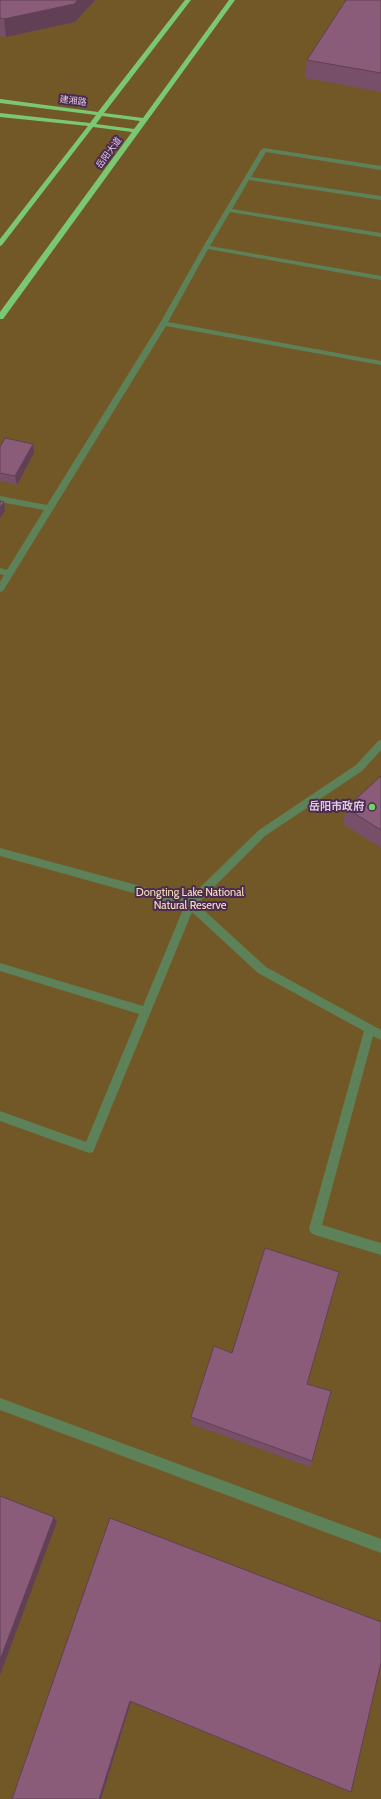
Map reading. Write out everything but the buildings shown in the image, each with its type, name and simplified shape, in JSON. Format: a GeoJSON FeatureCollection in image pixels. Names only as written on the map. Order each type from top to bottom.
{"type":"FeatureCollection","features":[{"type":"Feature","properties":{"kind":"main road"},"geometry":{"type":"LineString","coordinates":[[0,244],[188,0]]}},
{"type":"Feature","properties":{"kind":"main road","name":"岳阳大道"},"geometry":{"type":"LineString","coordinates":[[0,317],[232,0]]}},
{"type":"Feature","properties":{"kind":"main road","name":"建湘路"},"geometry":{"type":"LineString","coordinates":[[0,101],[144,120]]}},
{"type":"Feature","properties":{"kind":"main road","name":"建湘路"},"geometry":{"type":"LineString","coordinates":[[0,115],[136,131]]}},
{"type":"Feature","properties":{"kind":"street"},"geometry":{"type":"LineString","coordinates":[[0,589],[164,323],[264,150],[381,168]]}},
{"type":"Feature","properties":{"kind":"street"},"geometry":{"type":"LineString","coordinates":[[247,178],[381,198]]}},
{"type":"Feature","properties":{"kind":"street"},"geometry":{"type":"LineString","coordinates":[[228,210],[381,235]]}},
{"type":"Feature","properties":{"kind":"street"},"geometry":{"type":"LineString","coordinates":[[206,248],[381,278]]}},
{"type":"Feature","properties":{"kind":"street"},"geometry":{"type":"LineString","coordinates":[[164,323],[381,363]]}},
{"type":"Feature","properties":{"kind":"street"},"geometry":{"type":"LineString","coordinates":[[0,499],[50,508]]}},
{"type":"Feature","properties":{"kind":"street"},"geometry":{"type":"LineString","coordinates":[[0,571],[9,573]]}},
{"type":"Feature","properties":{"kind":"street"},"geometry":{"type":"LineString","coordinates":[[0,1116],[89,1148],[144,1011],[190,904],[262,833],[359,768],[381,744]]}},
{"type":"Feature","properties":{"kind":"street"},"geometry":{"type":"LineString","coordinates":[[0,852],[190,904],[262,970],[381,1034]]}},
{"type":"Feature","properties":{"kind":"street"},"geometry":{"type":"LineString","coordinates":[[0,967],[144,1011]]}},
{"type":"Feature","properties":{"kind":"street"},"geometry":{"type":"LineString","coordinates":[[370,1029],[315,1229],[381,1249]]}},
{"type":"Feature","properties":{"kind":"street"},"geometry":{"type":"LineString","coordinates":[[0,1404],[381,1546]]}},
{"type":"Feature","properties":{"kind":"green space","name":"Dongting Lake National Natural Reserve"},"geometry":{"type":"Polygon","coordinates":[[[0,0],[381,0],[381,1799],[0,1799],[0,0]]]}},
{"type":"Feature","properties":{"kind":"place","name":"岳阳市政府"},"geometry":{"type":"Point","coordinates":[372,807]}}]}
